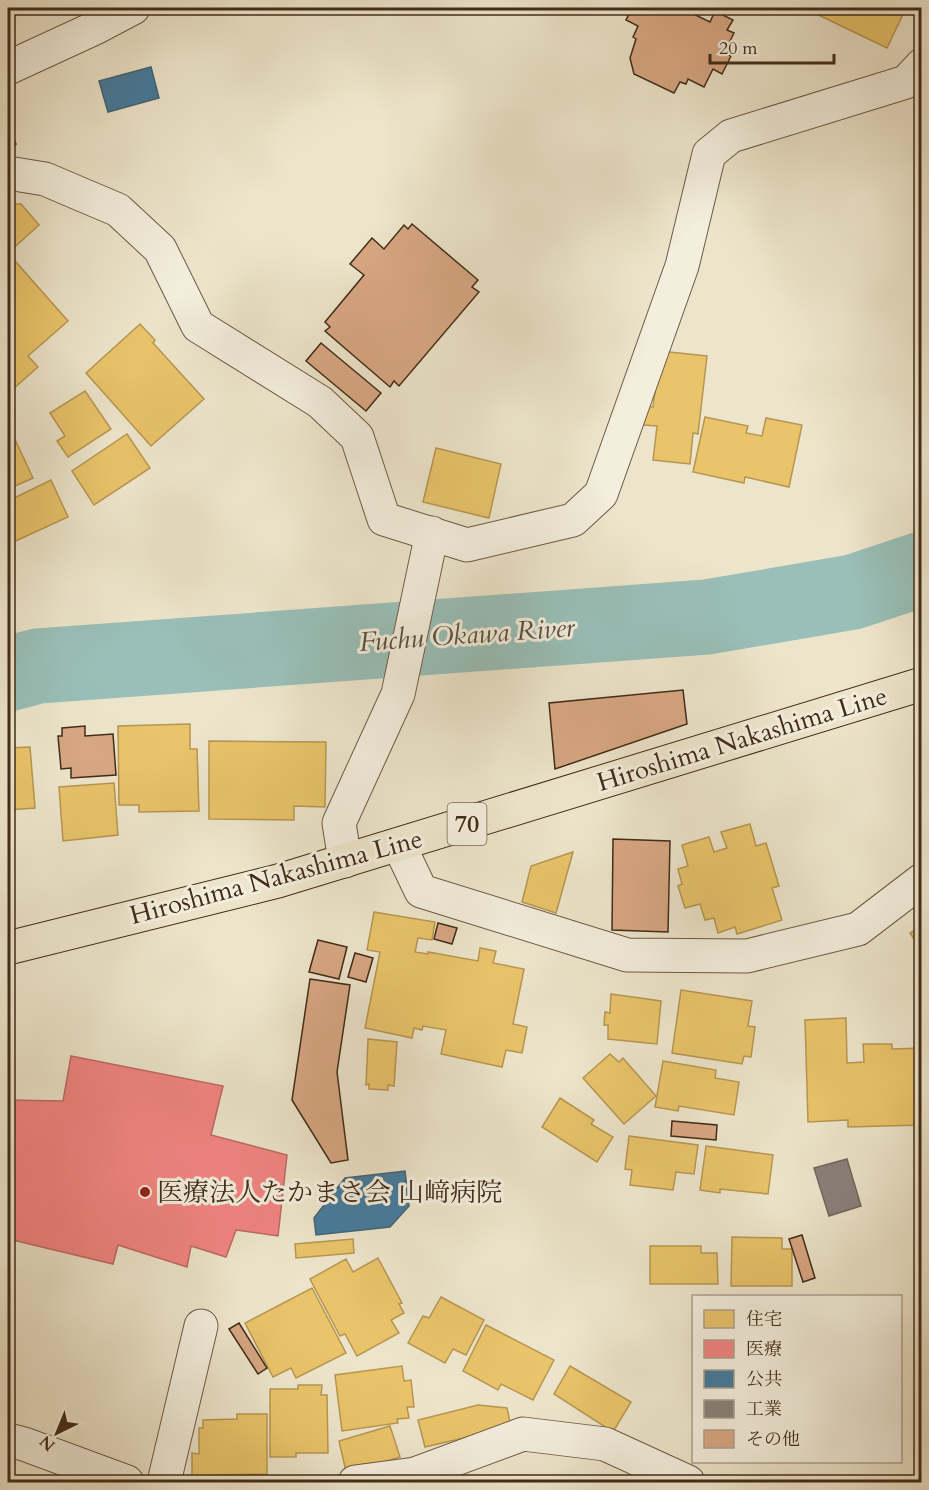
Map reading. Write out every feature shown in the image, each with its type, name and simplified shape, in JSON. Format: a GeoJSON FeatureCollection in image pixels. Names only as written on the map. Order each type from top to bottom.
{"type":"FeatureCollection","features":[{"type":"Feature","properties":{"kind":"main road","name":"Hiroshima Nakashima Line"},"geometry":{"type":"LineString","coordinates":[[8,948],[278,881],[921,684]]}},
{"type":"Feature","properties":{"kind":"street"},"geometry":{"type":"LineString","coordinates":[[8,68],[133,8]]}},
{"type":"Feature","properties":{"kind":"street"},"geometry":{"type":"LineString","coordinates":[[8,173],[45,179],[118,210],[160,249],[198,326],[320,402],[357,436],[384,519],[430,543],[467,545],[573,520],[601,494],[681,266],[709,154],[731,136],[906,82],[921,65]]}},
{"type":"Feature","properties":{"kind":"street"},"geometry":{"type":"LineString","coordinates":[[345,861],[339,824],[398,694],[430,543]]}},
{"type":"Feature","properties":{"kind":"street"},"geometry":{"type":"LineString","coordinates":[[399,845],[421,891],[627,955],[747,956],[858,929],[921,880]]}},
{"type":"Feature","properties":{"kind":"street"},"geometry":{"type":"LineString","coordinates":[[164,1482],[201,1326]]}},
{"type":"Feature","properties":{"kind":"street"},"geometry":{"type":"LineString","coordinates":[[356,1482],[415,1474],[523,1434],[605,1444],[688,1482]]}},
{"type":"Feature","properties":{"kind":"street"},"geometry":{"type":"LineString","coordinates":[[8,1440],[127,1482]]}},
{"type":"Feature","properties":{"kind":"building: 住宅"},"geometry":{"type":"Polygon","coordinates":[[[804,8],[906,8],[887,48],[804,8]]]}},
{"type":"Feature","properties":{"kind":"building: 住宅"},"geometry":{"type":"Polygon","coordinates":[[[8,204],[21,204],[39,225],[8,253],[8,204]]]}},
{"type":"Feature","properties":{"kind":"building: 住宅"},"geometry":{"type":"Polygon","coordinates":[[[8,253],[68,321],[28,356],[38,367],[12,390],[8,385],[8,253]]]}},
{"type":"Feature","properties":{"kind":"building: 住宅"},"geometry":{"type":"Polygon","coordinates":[[[140,324],[155,340],[153,343],[204,399],[151,446],[86,373],[140,324]]]}},
{"type":"Feature","properties":{"kind":"building: 住宅"},"geometry":{"type":"Polygon","coordinates":[[[660,351],[707,356],[698,434],[693,433],[690,464],[653,460],[657,426],[643,425],[645,406],[653,407],[660,351]]]}},
{"type":"Feature","properties":{"kind":"building: 住宅"},"geometry":{"type":"Polygon","coordinates":[[[85,391],[111,429],[68,457],[57,441],[65,436],[50,413],[85,391]]]}},
{"type":"Feature","properties":{"kind":"building: 住宅"},"geometry":{"type":"Polygon","coordinates":[[[705,417],[748,426],[746,433],[762,436],[766,418],[802,425],[789,487],[745,477],[744,483],[693,472],[705,417]]]}},
{"type":"Feature","properties":{"kind":"building: 住宅"},"geometry":{"type":"Polygon","coordinates":[[[12,433],[33,478],[8,489],[8,435],[12,433]]]}},
{"type":"Feature","properties":{"kind":"building: 住宅"},"geometry":{"type":"Polygon","coordinates":[[[127,434],[150,468],[94,505],[72,471],[127,434]]]}},
{"type":"Feature","properties":{"kind":"building: 住宅"},"geometry":{"type":"Polygon","coordinates":[[[436,448],[501,464],[489,518],[423,502],[436,448]]]}},
{"type":"Feature","properties":{"kind":"building: 住宅"},"geometry":{"type":"Polygon","coordinates":[[[51,480],[68,517],[9,544],[8,501],[51,480]]]}},
{"type":"Feature","properties":{"kind":"building: 住宅"},"geometry":{"type":"Polygon","coordinates":[[[190,724],[190,749],[197,749],[199,811],[139,812],[139,805],[119,805],[118,726],[190,724]]]}},
{"type":"Feature","properties":{"kind":"building: 住宅"},"geometry":{"type":"Polygon","coordinates":[[[209,741],[326,742],[325,807],[294,806],[294,820],[209,819],[209,741]]]}},
{"type":"Feature","properties":{"kind":"building: 住宅"},"geometry":{"type":"Polygon","coordinates":[[[30,747],[35,808],[8,810],[8,748],[30,747]]]}},
{"type":"Feature","properties":{"kind":"building: 住宅"},"geometry":{"type":"Polygon","coordinates":[[[114,783],[118,835],[63,841],[59,787],[114,783]]]}},
{"type":"Feature","properties":{"kind":"building: 住宅"},"geometry":{"type":"Polygon","coordinates":[[[750,824],[756,846],[766,843],[779,886],[772,888],[782,920],[737,934],[735,927],[718,933],[714,918],[705,920],[700,904],[685,908],[678,886],[682,884],[678,869],[688,866],[682,845],[709,837],[714,852],[727,848],[721,832],[750,824]]]}},
{"type":"Feature","properties":{"kind":"building: 住宅"},"geometry":{"type":"Polygon","coordinates":[[[573,852],[556,913],[522,902],[531,866],[573,852]]]}},
{"type":"Feature","properties":{"kind":"building: 住宅"},"geometry":{"type":"Polygon","coordinates":[[[374,912],[435,922],[432,940],[418,938],[415,952],[428,954],[428,952],[478,961],[480,948],[496,951],[493,963],[524,969],[513,1024],[527,1027],[522,1053],[506,1050],[502,1067],[441,1054],[446,1030],[423,1026],[422,1030],[414,1028],[412,1038],[365,1028],[380,952],[367,950],[374,912]]]}},
{"type":"Feature","properties":{"kind":"building: 住宅"},"geometry":{"type":"Polygon","coordinates":[[[922,926],[922,951],[910,933],[922,926]]]}},
{"type":"Feature","properties":{"kind":"building: 住宅"},"geometry":{"type":"Polygon","coordinates":[[[681,990],[752,1001],[748,1026],[755,1027],[751,1057],[744,1056],[742,1064],[672,1053],[681,990]]]}},
{"type":"Feature","properties":{"kind":"building: 住宅"},"geometry":{"type":"Polygon","coordinates":[[[611,994],[661,1001],[657,1044],[608,1039],[608,1025],[604,1025],[605,1012],[610,1013],[611,994]]]}},
{"type":"Feature","properties":{"kind":"building: 住宅"},"geometry":{"type":"Polygon","coordinates":[[[846,1018],[847,1063],[864,1062],[863,1044],[892,1044],[892,1049],[922,1048],[922,1125],[848,1127],[848,1120],[808,1122],[805,1020],[846,1018]]]}},
{"type":"Feature","properties":{"kind":"building: 住宅"},"geometry":{"type":"Polygon","coordinates":[[[368,1039],[397,1042],[394,1086],[388,1085],[388,1090],[369,1089],[369,1084],[366,1085],[368,1039]]]}},
{"type":"Feature","properties":{"kind":"building: 住宅"},"geometry":{"type":"Polygon","coordinates":[[[610,1054],[619,1062],[623,1058],[656,1096],[624,1124],[583,1078],[610,1054]]]}},
{"type":"Feature","properties":{"kind":"building: 住宅"},"geometry":{"type":"Polygon","coordinates":[[[663,1061],[716,1070],[715,1078],[739,1082],[734,1115],[679,1106],[678,1111],[655,1107],[663,1061]]]}},
{"type":"Feature","properties":{"kind":"building: 住宅"},"geometry":{"type":"Polygon","coordinates":[[[560,1098],[594,1120],[591,1124],[613,1137],[597,1162],[542,1127],[560,1098]]]}},
{"type":"Feature","properties":{"kind":"building: 住宅"},"geometry":{"type":"Polygon","coordinates":[[[629,1136],[698,1145],[694,1174],[676,1172],[673,1190],[630,1185],[632,1170],[625,1169],[629,1136]]]}},
{"type":"Feature","properties":{"kind":"building: 住宅"},"geometry":{"type":"Polygon","coordinates":[[[706,1146],[773,1155],[768,1194],[720,1189],[720,1193],[700,1190],[706,1146]]]}},
{"type":"Feature","properties":{"kind":"building: 住宅"},"geometry":{"type":"Polygon","coordinates":[[[732,1237],[782,1238],[782,1249],[792,1249],[792,1286],[731,1286],[732,1237]]]}},
{"type":"Feature","properties":{"kind":"building: 住宅"},"geometry":{"type":"Polygon","coordinates":[[[353,1239],[354,1253],[296,1258],[295,1244],[353,1239]]]}},
{"type":"Feature","properties":{"kind":"building: 住宅"},"geometry":{"type":"Polygon","coordinates":[[[650,1246],[701,1246],[701,1253],[717,1253],[718,1284],[650,1284],[650,1246]]]}},
{"type":"Feature","properties":{"kind":"building: 住宅"},"geometry":{"type":"Polygon","coordinates":[[[378,1258],[402,1303],[399,1304],[404,1313],[391,1320],[399,1333],[357,1356],[345,1334],[340,1336],[310,1279],[346,1259],[353,1272],[378,1258]]]}},
{"type":"Feature","properties":{"kind":"building: 住宅"},"geometry":{"type":"Polygon","coordinates":[[[312,1288],[346,1353],[296,1378],[291,1368],[273,1377],[245,1323],[312,1288]]]}},
{"type":"Feature","properties":{"kind":"building: 住宅"},"geometry":{"type":"Polygon","coordinates":[[[441,1297],[484,1320],[466,1355],[453,1349],[445,1363],[408,1343],[423,1316],[429,1318],[441,1297]]]}},
{"type":"Feature","properties":{"kind":"building: 住宅"},"geometry":{"type":"Polygon","coordinates":[[[486,1325],[554,1360],[533,1400],[501,1384],[498,1390],[463,1371],[486,1325]]]}},
{"type":"Feature","properties":{"kind":"building: 住宅"},"geometry":{"type":"Polygon","coordinates":[[[402,1366],[404,1381],[411,1380],[414,1407],[407,1407],[409,1418],[397,1419],[398,1423],[342,1431],[335,1375],[402,1366]]]}},
{"type":"Feature","properties":{"kind":"building: 住宅"},"geometry":{"type":"Polygon","coordinates":[[[570,1366],[631,1402],[613,1432],[554,1394],[570,1366]]]}},
{"type":"Feature","properties":{"kind":"building: 住宅"},"geometry":{"type":"Polygon","coordinates":[[[298,1385],[322,1385],[321,1395],[327,1395],[328,1453],[296,1453],[296,1457],[270,1457],[270,1389],[298,1389],[298,1385]]]}},
{"type":"Feature","properties":{"kind":"building: 住宅"},"geometry":{"type":"Polygon","coordinates":[[[478,1405],[507,1408],[511,1427],[425,1447],[418,1420],[478,1405]]]}},
{"type":"Feature","properties":{"kind":"building: 住宅"},"geometry":{"type":"Polygon","coordinates":[[[237,1414],[267,1414],[267,1474],[215,1475],[215,1482],[192,1482],[192,1453],[199,1454],[199,1428],[203,1428],[203,1420],[237,1419],[237,1414]]]}},
{"type":"Feature","properties":{"kind":"building: 住宅"},"geometry":{"type":"Polygon","coordinates":[[[390,1426],[400,1457],[347,1476],[339,1441],[390,1426]]]}},
{"type":"Feature","properties":{"kind":"building: 医療","name":"医療法人たかまさ会 山﨑病院"},"geometry":{"type":"Polygon","coordinates":[[[71,1056],[223,1086],[211,1135],[287,1155],[278,1236],[236,1230],[226,1257],[191,1246],[187,1267],[118,1245],[113,1264],[8,1239],[8,1100],[63,1101],[71,1056]]]}},
{"type":"Feature","properties":{"kind":"building: 公共"},"geometry":{"type":"Polygon","coordinates":[[[151,67],[159,98],[108,112],[99,81],[151,67]]]}},
{"type":"Feature","properties":{"kind":"building: 公共"},"geometry":{"type":"Polygon","coordinates":[[[405,1171],[409,1206],[390,1227],[316,1235],[314,1218],[345,1178],[405,1171]]]}},
{"type":"Feature","properties":{"kind":"building: 工業"},"geometry":{"type":"Polygon","coordinates":[[[847,1159],[861,1206],[829,1216],[814,1168],[847,1159]]]}},
{"type":"Feature","properties":{"kind":"building: その他"},"geometry":{"type":"Polygon","coordinates":[[[632,8],[681,8],[710,22],[715,11],[733,20],[727,30],[734,33],[724,53],[731,56],[722,74],[713,69],[704,87],[688,79],[686,84],[680,82],[674,93],[634,74],[630,58],[636,39],[633,37],[638,26],[626,20],[632,8]]]}},
{"type":"Feature","properties":{"kind":"building: その他"},"geometry":{"type":"Polygon","coordinates":[[[8,125],[16,144],[8,147],[8,125]]]}},
{"type":"Feature","properties":{"kind":"building: その他"},"geometry":{"type":"Polygon","coordinates":[[[412,224],[478,280],[472,287],[479,292],[399,386],[394,381],[390,387],[325,331],[330,327],[325,322],[364,275],[350,264],[372,238],[384,249],[404,225],[408,229],[412,224]]]}},
{"type":"Feature","properties":{"kind":"building: その他"},"geometry":{"type":"Polygon","coordinates":[[[321,343],[381,393],[366,411],[306,361],[321,343]]]}},
{"type":"Feature","properties":{"kind":"building: その他"},"geometry":{"type":"Polygon","coordinates":[[[683,690],[687,724],[555,769],[549,703],[683,690]]]}},
{"type":"Feature","properties":{"kind":"building: その他"},"geometry":{"type":"Polygon","coordinates":[[[85,726],[85,736],[113,734],[116,775],[71,778],[71,768],[61,769],[58,736],[62,736],[62,728],[85,726]]]}},
{"type":"Feature","properties":{"kind":"building: その他"},"geometry":{"type":"Polygon","coordinates":[[[613,839],[670,841],[668,932],[612,930],[613,839]]]}},
{"type":"Feature","properties":{"kind":"building: その他"},"geometry":{"type":"Polygon","coordinates":[[[438,923],[457,928],[452,944],[434,939],[438,923]]]}},
{"type":"Feature","properties":{"kind":"building: その他"},"geometry":{"type":"Polygon","coordinates":[[[318,940],[347,947],[339,979],[309,972],[318,940]]]}},
{"type":"Feature","properties":{"kind":"building: その他"},"geometry":{"type":"Polygon","coordinates":[[[355,953],[373,958],[366,982],[348,977],[355,953]]]}},
{"type":"Feature","properties":{"kind":"building: その他"},"geometry":{"type":"Polygon","coordinates":[[[310,979],[350,985],[337,1072],[348,1160],[331,1163],[292,1100],[310,979]]]}},
{"type":"Feature","properties":{"kind":"building: その他"},"geometry":{"type":"Polygon","coordinates":[[[672,1121],[717,1125],[716,1140],[671,1136],[672,1121]]]}},
{"type":"Feature","properties":{"kind":"building: その他"},"geometry":{"type":"Polygon","coordinates":[[[802,1235],[815,1278],[803,1282],[789,1239],[802,1235]]]}},
{"type":"Feature","properties":{"kind":"building: その他"},"geometry":{"type":"Polygon","coordinates":[[[239,1323],[267,1368],[258,1374],[229,1329],[239,1323]]]}},
{"type":"Feature","properties":{"kind":"waterway","name":"Fuchu Okawa River"},"geometry":{"type":"LineString","coordinates":[[8,674],[38,666],[707,617],[853,592],[922,569]]}},
{"type":"Feature","properties":{"kind":"place","name":"医療法人たかまさ会 山﨑病院"},"geometry":{"type":"Point","coordinates":[145,1192]}}]}
